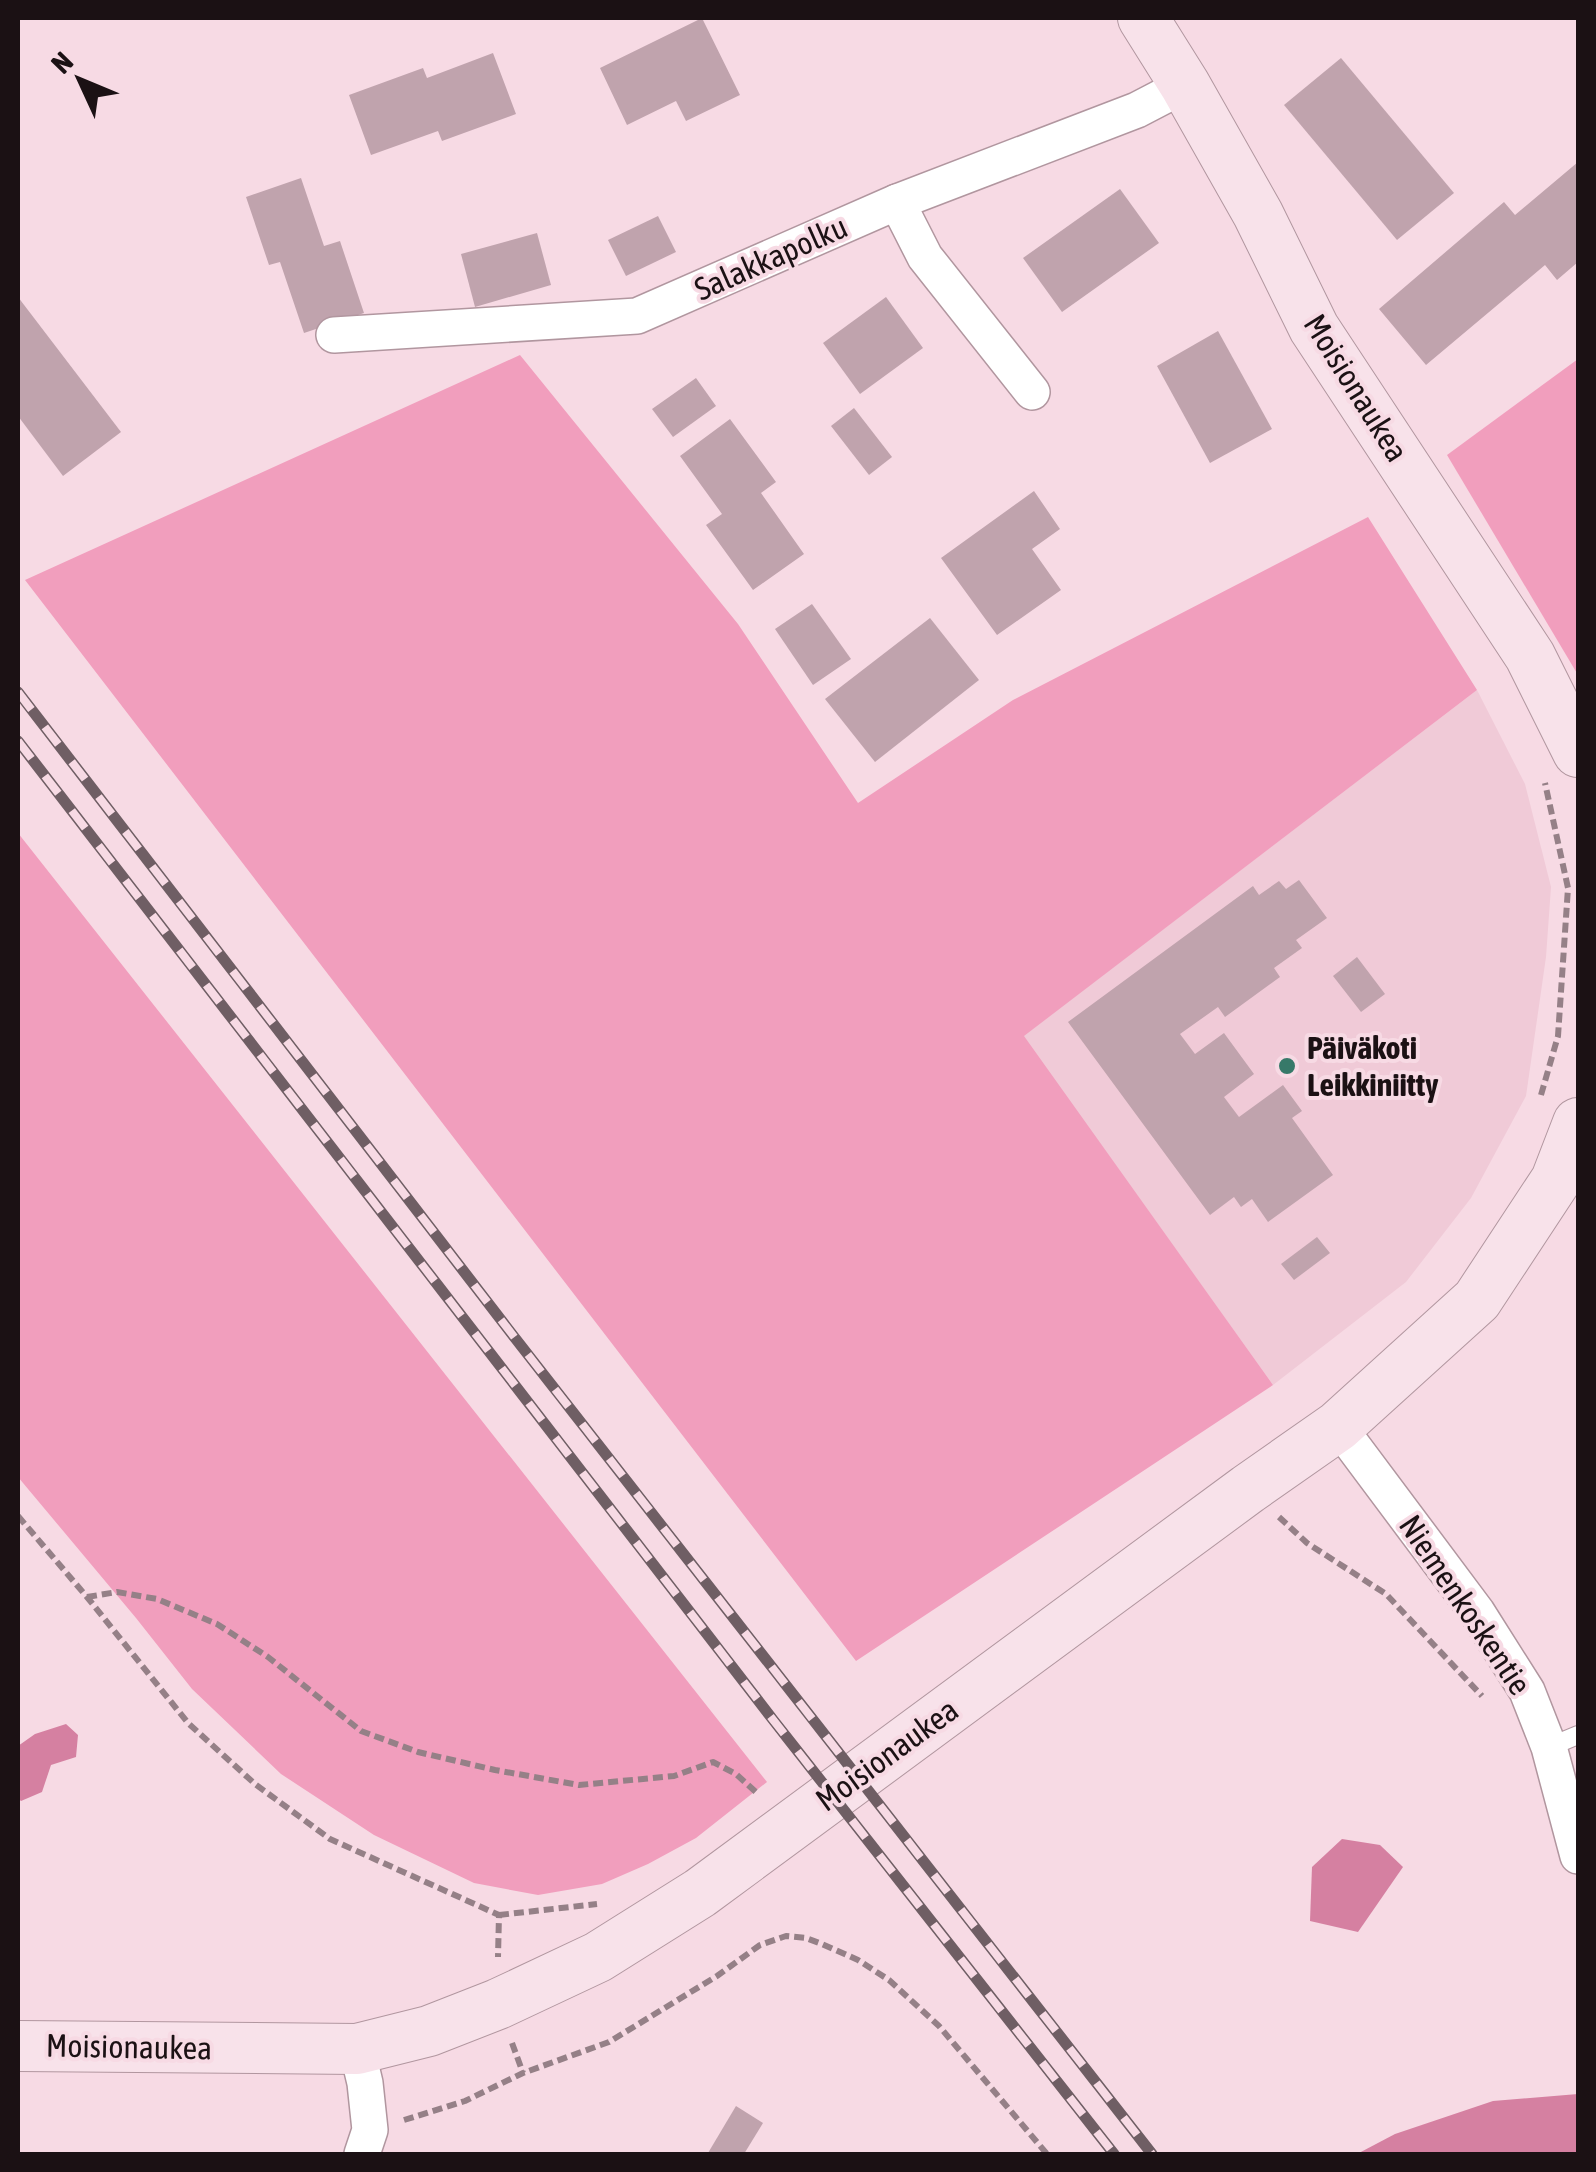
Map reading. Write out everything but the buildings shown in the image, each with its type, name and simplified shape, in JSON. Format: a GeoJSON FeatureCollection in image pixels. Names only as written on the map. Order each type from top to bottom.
{"type":"FeatureCollection","features":[{"type":"Feature","properties":{"kind":"street","name":"Moisionaukea"},"geometry":{"type":"LineString","coordinates":[[1144,18],[1258,214],[1314,328],[1530,656],[1561,767]]}},
{"type":"Feature","properties":{"kind":"street","name":"Salakkapolku"},"geometry":{"type":"LineString","coordinates":[[334,335],[637,316],[897,202],[1136,110],[1185,85]]}},
{"type":"Feature","properties":{"kind":"street"},"geometry":{"type":"LineString","coordinates":[[897,202],[924,257],[1032,392]]}},
{"type":"Feature","properties":{"kind":"street","name":"Moisionaukea"},"geometry":{"type":"LineString","coordinates":[[18,2046],[357,2049],[429,2031],[598,1957],[700,1893],[1338,1426],[1477,1300],[1556,1180],[1559,1111]]}},
{"type":"Feature","properties":{"kind":"street","name":"Niemenkoskentie"},"geometry":{"type":"LineString","coordinates":[[1338,1426],[1477,1612],[1527,1692],[1564,1741],[1578,1856]]}},
{"type":"Feature","properties":{"kind":"street"},"geometry":{"type":"LineString","coordinates":[[357,2049],[365,2083],[366,2142]]}},
{"type":"Feature","properties":{"kind":"path"},"geometry":{"type":"LineString","coordinates":[[1559,1111],[1558,1036],[1568,888],[1561,767]]}},
{"type":"Feature","properties":{"kind":"path"},"geometry":{"type":"LineString","coordinates":[[1248,1489],[1307,1543],[1386,1594],[1492,1707]]}},
{"type":"Feature","properties":{"kind":"path"},"geometry":{"type":"LineString","coordinates":[[18,1516],[188,1723],[255,1784],[330,1839],[414,1877]]}},
{"type":"Feature","properties":{"kind":"path"},"geometry":{"type":"LineString","coordinates":[[87,1597],[117,1592],[157,1599],[217,1624],[268,1657],[361,1731],[418,1752],[579,1785],[674,1776],[713,1762],[736,1774],[765,1800]]}},
{"type":"Feature","properties":{"kind":"path"},"geometry":{"type":"LineString","coordinates":[[498,1915],[599,1904]]}},
{"type":"Feature","properties":{"kind":"path"},"geometry":{"type":"LineString","coordinates":[[366,2142],[523,2074],[609,2042],[760,1945],[786,1936],[822,1944],[889,1980],[940,2026],[1047,2154]]}},
{"type":"Feature","properties":{"kind":"shaded area"},"geometry":{"type":"Polygon","coordinates":[[[520,355],[738,624],[858,803],[1013,700],[1368,517],[1477,690],[1024,1036],[1273,1385],[856,1661],[25,580],[520,355]]]}},
{"type":"Feature","properties":{"kind":"shaded area"},"geometry":{"type":"Polygon","coordinates":[[[1578,359],[1578,675],[1447,455],[1578,359]]]}},
{"type":"Feature","properties":{"kind":"shaded area","name":"Päiväkoti Leikkiniitty"},"geometry":{"type":"Polygon","coordinates":[[[1477,690],[1525,784],[1551,887],[1546,957],[1526,1096],[1471,1198],[1406,1282],[1273,1385],[1023,1036],[1477,690]]]}},
{"type":"Feature","properties":{"kind":"shaded area"},"geometry":{"type":"Polygon","coordinates":[[[18,833],[767,1782],[696,1838],[602,1884],[538,1895],[474,1883],[374,1835],[281,1774],[192,1689],[18,1477],[18,833]]]}},
{"type":"Feature","properties":{"kind":"shaded area"},"geometry":{"type":"Polygon","coordinates":[[[66,1724],[78,1735],[76,1757],[51,1765],[42,1792],[21,1801],[18,1746],[35,1734],[66,1724]]]}},
{"type":"Feature","properties":{"kind":"shaded area"},"geometry":{"type":"Polygon","coordinates":[[[1342,1839],[1380,1845],[1403,1867],[1358,1932],[1310,1921],[1312,1867],[1342,1839]]]}},
{"type":"Feature","properties":{"kind":"shaded area"},"geometry":{"type":"Polygon","coordinates":[[[1578,2094],[1578,2154],[1357,2154],[1395,2134],[1493,2101],[1578,2094]]]}},
{"type":"Feature","properties":{"kind":"railway"},"geometry":{"type":"LineString","coordinates":[[18,692],[515,1338],[1152,2154]]}},
{"type":"Feature","properties":{"kind":"railway"},"geometry":{"type":"LineString","coordinates":[[18,741],[774,1721],[1114,2154]]}},
{"type":"Feature","properties":{"kind":"place","name":"Päiväkoti Leikkiniitty"},"geometry":{"type":"Point","coordinates":[1287,1066]}}]}
